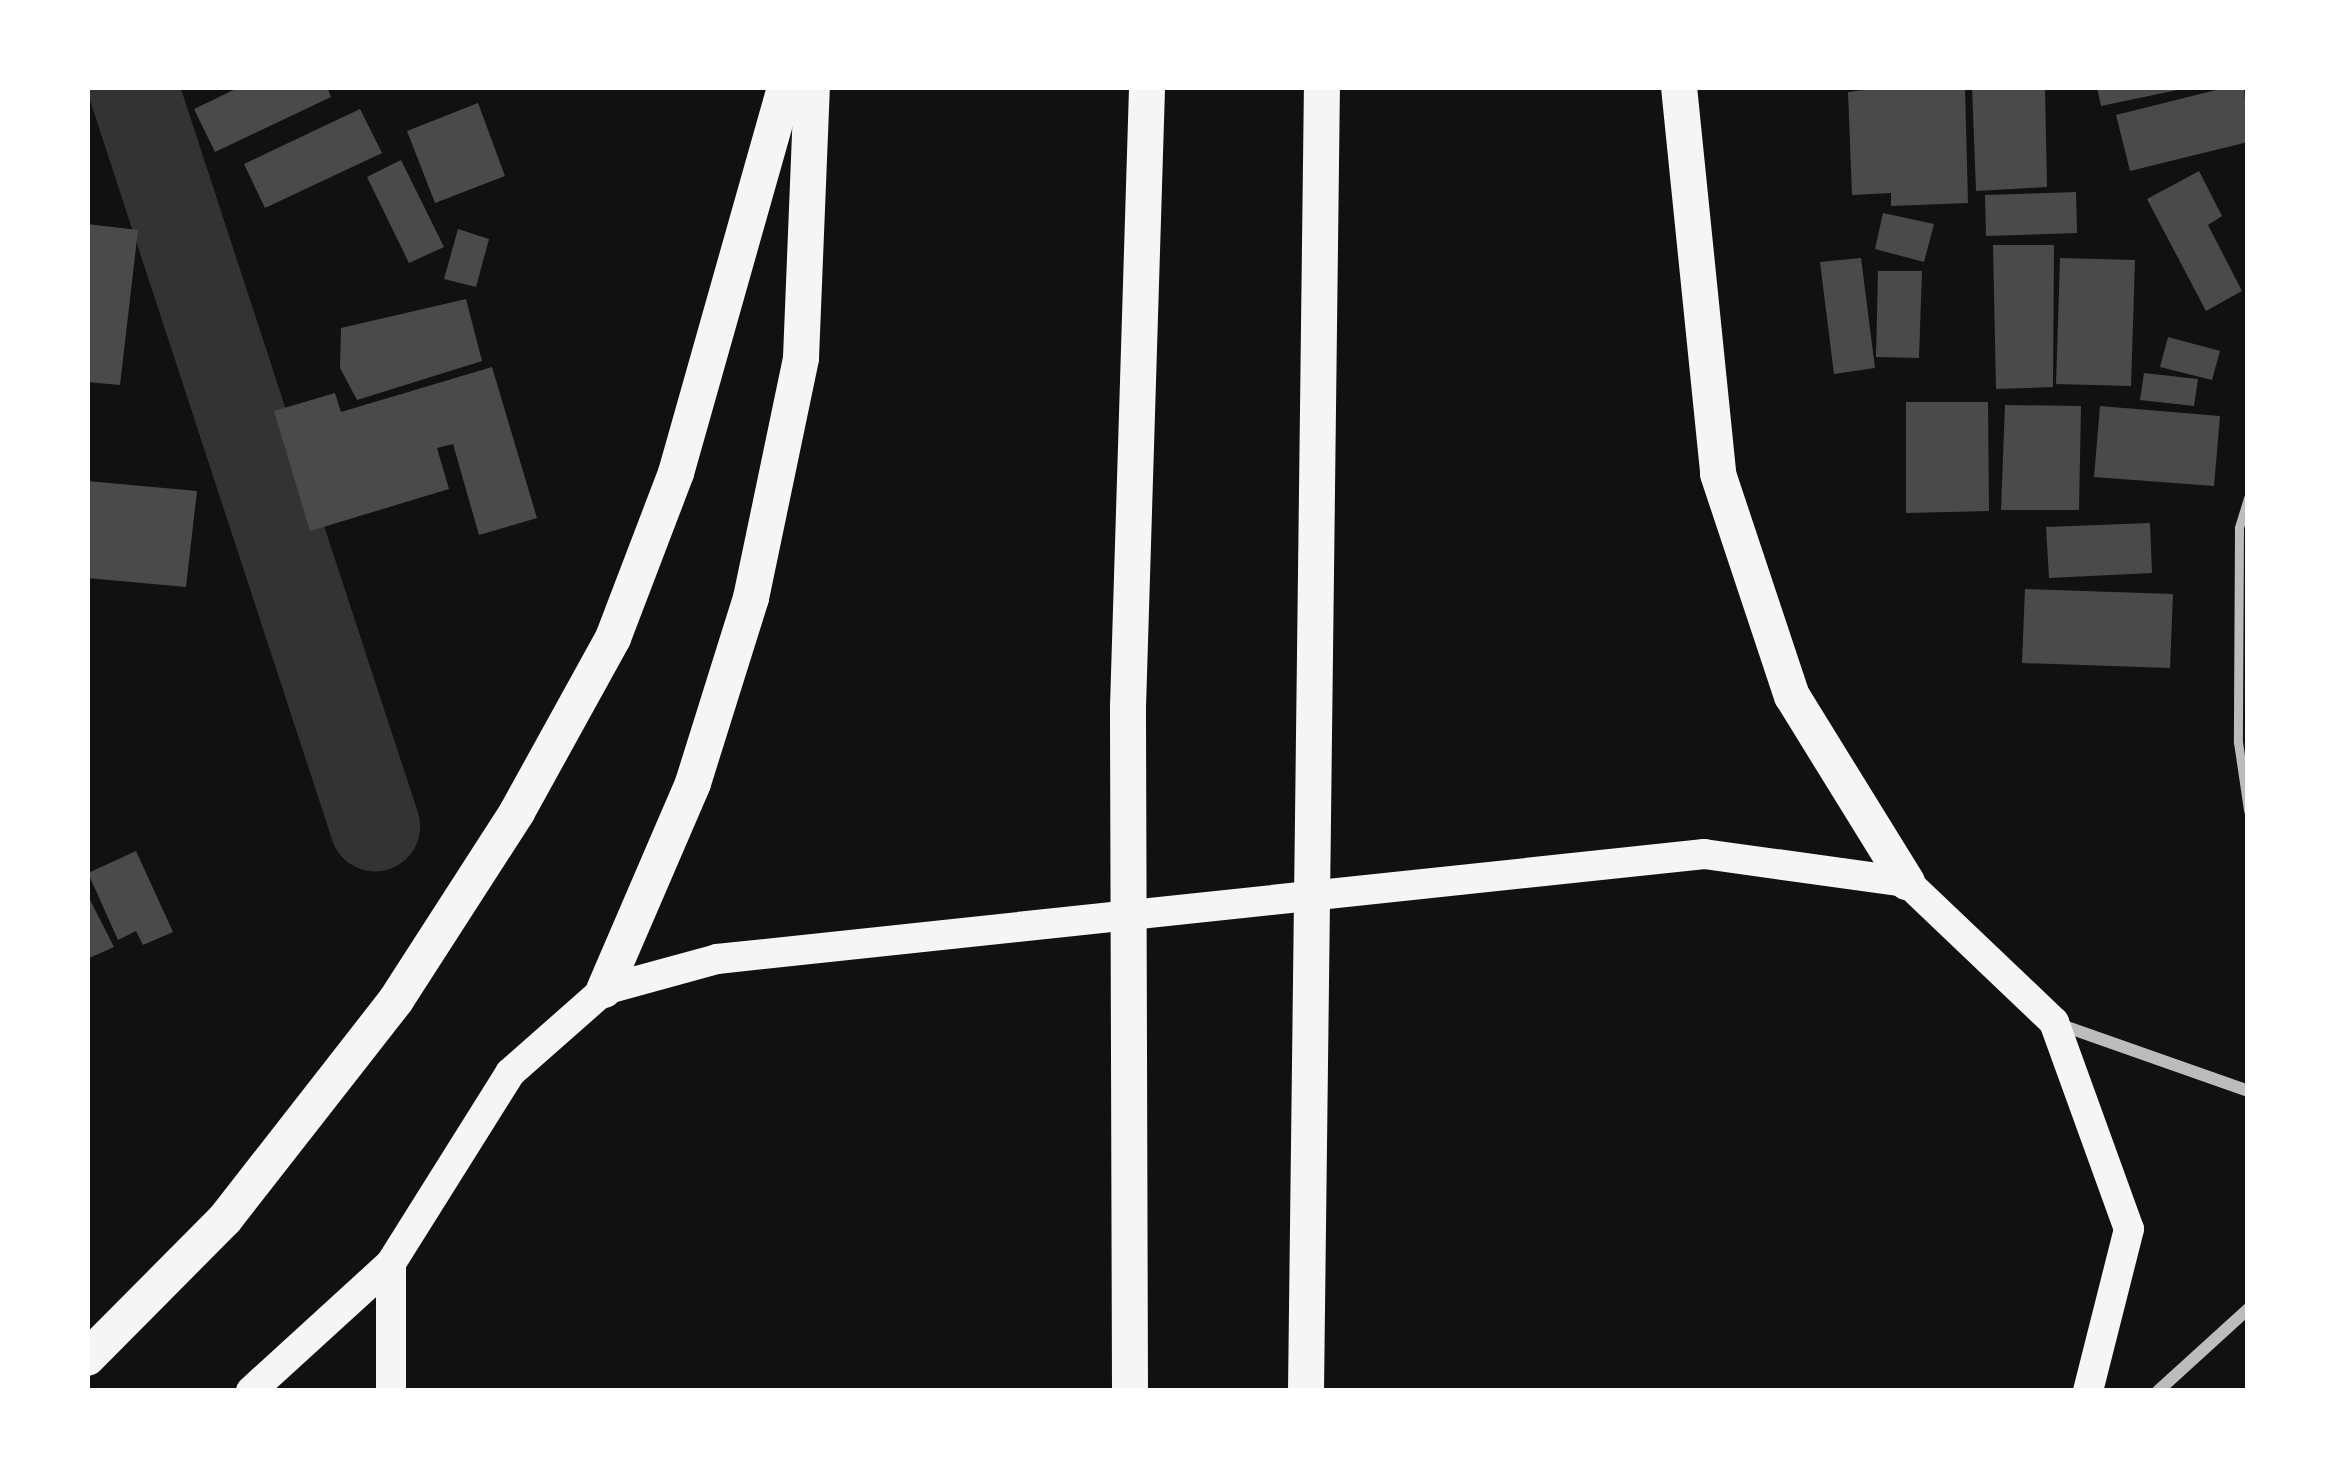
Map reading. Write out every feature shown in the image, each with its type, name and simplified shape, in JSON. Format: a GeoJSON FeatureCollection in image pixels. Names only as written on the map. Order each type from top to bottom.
{"type":"FeatureCollection","features":[{"type":"Feature","properties":{"kind":"highway"},"geometry":{"type":"LineString","coordinates":[[87,1358],[225,1219],[396,1000],[518,812],[613,638],[676,473],[785,87]]}},
{"type":"Feature","properties":{"kind":"highway"},"geometry":{"type":"LineString","coordinates":[[604,990],[693,783],[752,598],[800,358],[812,87]]}},
{"type":"Feature","properties":{"kind":"highway"},"geometry":{"type":"LineString","coordinates":[[1130,1391],[1127,707],[1147,87]]}},
{"type":"Feature","properties":{"kind":"highway"},"geometry":{"type":"LineString","coordinates":[[1306,1391],[1322,87]]}},
{"type":"Feature","properties":{"kind":"highway"},"geometry":{"type":"LineString","coordinates":[[1679,87],[1718,474],[1792,696],[1907,882]]}},
{"type":"Feature","properties":{"kind":"main road"},"geometry":{"type":"LineString","coordinates":[[251,1391],[391,1263],[510,1073],[604,990],[717,959],[1704,854],[1907,882],[2054,1022],[2129,1229],[2088,1391]]}},
{"type":"Feature","properties":{"kind":"main road"},"geometry":{"type":"LineString","coordinates":[[391,1263],[392,1391]]}},
{"type":"Feature","properties":{"kind":"street"},"geometry":{"type":"LineString","coordinates":[[2054,1022],[2248,1091]]}},
{"type":"Feature","properties":{"kind":"street"},"geometry":{"type":"LineString","coordinates":[[2158,1391],[2248,1310]]}},
{"type":"Feature","properties":{"kind":"lane"},"geometry":{"type":"LineString","coordinates":[[2248,498],[2239,528],[2238,742],[2248,810]]}},
{"type":"Feature","properties":{"kind":"building"},"geometry":{"type":"Polygon","coordinates":[[[240,87],[327,87],[331,97],[215,152],[194,109],[240,87]]]}},
{"type":"Feature","properties":{"kind":"building"},"geometry":{"type":"Polygon","coordinates":[[[1965,87],[1968,203],[1891,206],[1891,193],[1852,195],[1848,92],[1965,87]]]}},
{"type":"Feature","properties":{"kind":"building"},"geometry":{"type":"Polygon","coordinates":[[[1972,87],[2045,87],[2047,187],[1976,191],[1972,87]]]}},
{"type":"Feature","properties":{"kind":"building"},"geometry":{"type":"Polygon","coordinates":[[[2097,87],[2182,87],[2182,89],[2101,106],[2097,87]]]}},
{"type":"Feature","properties":{"kind":"building"},"geometry":{"type":"Polygon","coordinates":[[[2244,87],[2248,142],[2130,171],[2116,115],[2244,87]]]}},
{"type":"Feature","properties":{"kind":"building"},"geometry":{"type":"Polygon","coordinates":[[[478,103],[505,176],[435,203],[407,131],[478,103]]]}},
{"type":"Feature","properties":{"kind":"building"},"geometry":{"type":"Polygon","coordinates":[[[360,109],[382,153],[265,208],[244,164],[360,109]]]}},
{"type":"Feature","properties":{"kind":"building"},"geometry":{"type":"Polygon","coordinates":[[[401,160],[444,247],[409,263],[367,177],[401,160]]]}},
{"type":"Feature","properties":{"kind":"building"},"geometry":{"type":"Polygon","coordinates":[[[2199,171],[2222,216],[2208,225],[2242,291],[2206,311],[2147,199],[2199,171]]]}},
{"type":"Feature","properties":{"kind":"building"},"geometry":{"type":"Polygon","coordinates":[[[2076,192],[2077,233],[1986,236],[1985,195],[2076,192]]]}},
{"type":"Feature","properties":{"kind":"building"},"geometry":{"type":"Polygon","coordinates":[[[1883,213],[1934,224],[1924,262],[1875,249],[1883,213]]]}},
{"type":"Feature","properties":{"kind":"building"},"geometry":{"type":"Polygon","coordinates":[[[87,224],[138,230],[120,385],[87,382],[87,224]]]}},
{"type":"Feature","properties":{"kind":"building"},"geometry":{"type":"Polygon","coordinates":[[[458,229],[489,239],[476,287],[444,279],[458,229]]]}},
{"type":"Feature","properties":{"kind":"building"},"geometry":{"type":"Polygon","coordinates":[[[1993,245],[2054,245],[2053,387],[1996,389],[1993,245]]]}},
{"type":"Feature","properties":{"kind":"building"},"geometry":{"type":"Polygon","coordinates":[[[1861,258],[1875,368],[1834,374],[1820,262],[1861,258]]]}},
{"type":"Feature","properties":{"kind":"building"},"geometry":{"type":"Polygon","coordinates":[[[2060,258],[2135,260],[2131,386],[2056,384],[2060,258]]]}},
{"type":"Feature","properties":{"kind":"building"},"geometry":{"type":"Polygon","coordinates":[[[1878,271],[1922,271],[1919,358],[1876,357],[1878,271]]]}},
{"type":"Feature","properties":{"kind":"building"},"geometry":{"type":"Polygon","coordinates":[[[466,299],[482,361],[357,400],[340,368],[341,328],[466,299]]]}},
{"type":"Feature","properties":{"kind":"building"},"geometry":{"type":"Polygon","coordinates":[[[2168,337],[2220,351],[2212,380],[2160,367],[2168,337]]]}},
{"type":"Feature","properties":{"kind":"building"},"geometry":{"type":"Polygon","coordinates":[[[492,367],[537,518],[479,535],[453,444],[437,448],[449,489],[310,531],[274,411],[335,393],[341,412],[492,367]]]}},
{"type":"Feature","properties":{"kind":"building"},"geometry":{"type":"Polygon","coordinates":[[[2144,373],[2198,379],[2194,406],[2140,400],[2144,373]]]}},
{"type":"Feature","properties":{"kind":"building"},"geometry":{"type":"Polygon","coordinates":[[[1906,402],[1988,402],[1989,511],[1906,513],[1906,402]]]}},
{"type":"Feature","properties":{"kind":"building"},"geometry":{"type":"Polygon","coordinates":[[[2005,405],[2081,406],[2079,510],[2001,510],[2005,405]]]}},
{"type":"Feature","properties":{"kind":"building"},"geometry":{"type":"Polygon","coordinates":[[[2100,406],[2220,416],[2214,486],[2094,477],[2100,406]]]}},
{"type":"Feature","properties":{"kind":"building"},"geometry":{"type":"Polygon","coordinates":[[[87,481],[197,491],[186,587],[87,578],[87,481]]]}},
{"type":"Feature","properties":{"kind":"building"},"geometry":{"type":"Polygon","coordinates":[[[2150,523],[2152,573],[2049,578],[2046,527],[2150,523]]]}},
{"type":"Feature","properties":{"kind":"building"},"geometry":{"type":"Polygon","coordinates":[[[2025,589],[2173,594],[2170,668],[2022,663],[2025,589]]]}},
{"type":"Feature","properties":{"kind":"building"},"geometry":{"type":"Polygon","coordinates":[[[136,851],[173,932],[143,945],[136,931],[118,940],[88,873],[136,851]]]}},
{"type":"Feature","properties":{"kind":"building"},"geometry":{"type":"Polygon","coordinates":[[[87,894],[114,947],[87,959],[87,894]]]}},
{"type":"Feature","properties":{"kind":"waterway"},"geometry":{"type":"LineString","coordinates":[[133,87],[375,826]]}}]}
